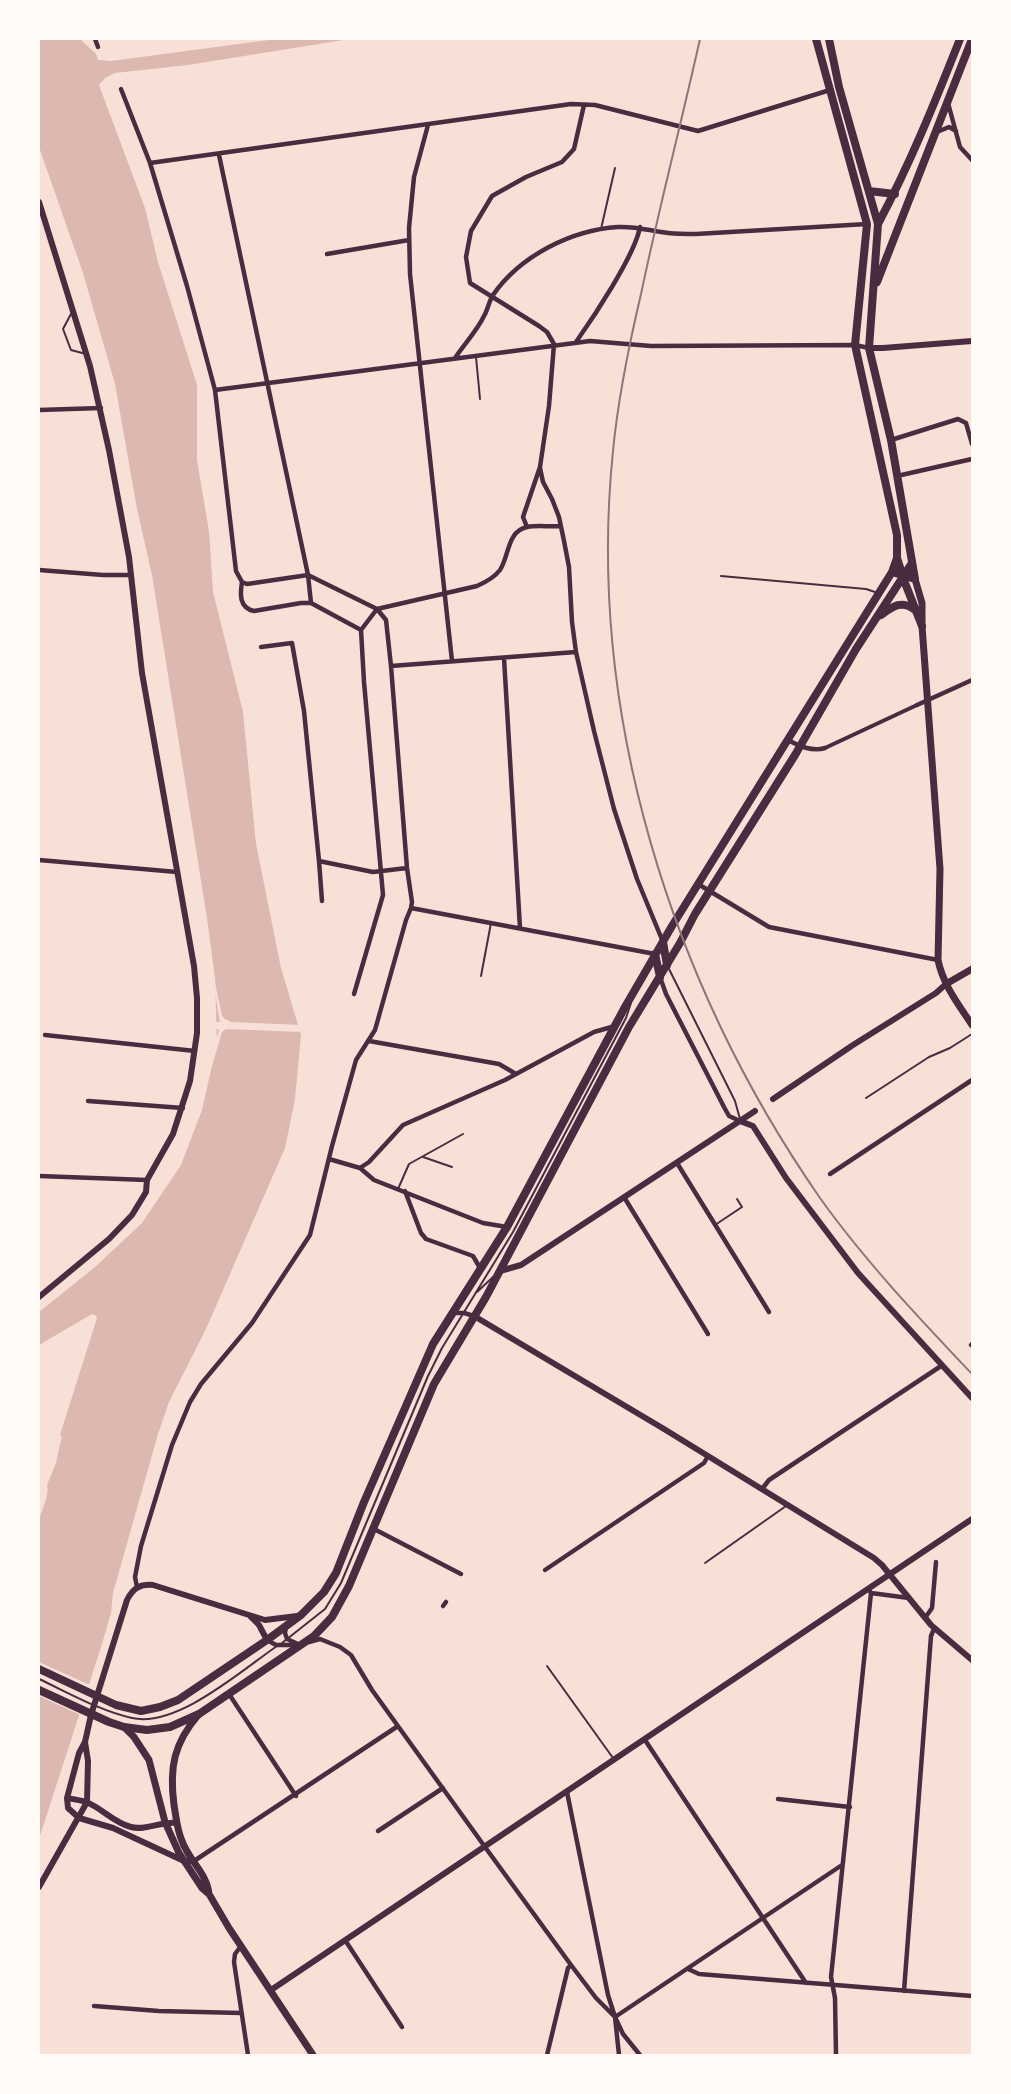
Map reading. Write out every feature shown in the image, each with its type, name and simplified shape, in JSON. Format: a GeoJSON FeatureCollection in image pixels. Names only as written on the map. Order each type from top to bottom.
{"type":"FeatureCollection","features":[{"type":"Feature","properties":{"kind":"main road"},"geometry":{"type":"LineString","coordinates":[[39,1670],[115,1709],[141,1711],[160,1707],[178,1700],[267,1640],[301,1615],[324,1592],[335,1575],[366,1496],[433,1344],[507,1227],[655,954],[892,572],[897,558],[897,535],[855,345],[867,224],[832,90],[816,39]]}},
{"type":"Feature","properties":{"kind":"main road"},"geometry":{"type":"LineString","coordinates":[[829,39],[839,87],[878,225],[869,348],[891,440],[915,579],[922,603],[940,868],[938,960],[946,984],[972,1025]]}},
{"type":"Feature","properties":{"kind":"main road"},"geometry":{"type":"LineString","coordinates":[[878,225],[895,194],[931,114],[960,39]]}},
{"type":"Feature","properties":{"kind":"main road"},"geometry":{"type":"LineString","coordinates":[[874,289],[937,132],[950,106],[972,39]]}},
{"type":"Feature","properties":{"kind":"main road"},"geometry":{"type":"LineString","coordinates":[[869,190],[895,194]]}},
{"type":"Feature","properties":{"kind":"main road"},"geometry":{"type":"LineString","coordinates":[[867,224],[878,225]]}},
{"type":"Feature","properties":{"kind":"main road"},"geometry":{"type":"LineString","coordinates":[[897,558],[904,576],[904,583],[922,626]]}},
{"type":"Feature","properties":{"kind":"main road"},"geometry":{"type":"LineString","coordinates":[[39,1690],[124,1727],[147,1730],[170,1727],[199,1714],[229,1694],[300,1645],[324,1627],[332,1617],[349,1586],[374,1529],[434,1384],[500,1271],[629,1027],[695,914],[912,563]]}},
{"type":"Feature","properties":{"kind":"main road"},"geometry":{"type":"LineString","coordinates":[[892,572],[915,579]]}},
{"type":"Feature","properties":{"kind":"main road"},"geometry":{"type":"LineString","coordinates":[[876,618],[896,605],[910,606],[916,611]]}},
{"type":"Feature","properties":{"kind":"main road"},"geometry":{"type":"LineString","coordinates":[[663,942],[667,965]]}},
{"type":"Feature","properties":{"kind":"main road"},"geometry":{"type":"LineString","coordinates":[[655,954],[660,977]]}},
{"type":"Feature","properties":{"kind":"main road"},"geometry":{"type":"LineString","coordinates":[[946,984],[972,969]]}},
{"type":"Feature","properties":{"kind":"main road"},"geometry":{"type":"LineString","coordinates":[[637,987],[645,984],[651,991]]}},
{"type":"Feature","properties":{"kind":"main road"},"geometry":{"type":"LineString","coordinates":[[199,1714],[182,1735],[174,1758],[172,1785],[182,1842],[208,1884],[209,1894]]}},
{"type":"Feature","properties":{"kind":"main road"},"geometry":{"type":"LineString","coordinates":[[124,1727],[134,1737],[148,1760],[173,1843],[202,1888],[209,1894],[313,2055]]}},
{"type":"Feature","properties":{"kind":"street"},"geometry":{"type":"LineString","coordinates":[[95,39],[98,47]]}},
{"type":"Feature","properties":{"kind":"street"},"geometry":{"type":"LineString","coordinates":[[121,89],[150,163],[215,390],[236,571],[242,582],[244,607],[254,611],[311,603],[361,630]]}},
{"type":"Feature","properties":{"kind":"street"},"geometry":{"type":"LineString","coordinates":[[150,163],[571,104],[595,105],[698,131],[832,90]]}},
{"type":"Feature","properties":{"kind":"street"},"geometry":{"type":"LineString","coordinates":[[527,527],[523,517],[540,467],[549,406],[554,344],[547,332],[470,283],[466,257],[471,231],[492,196],[526,177],[562,162],[574,149],[584,105]]}},
{"type":"Feature","properties":{"kind":"street"},"geometry":{"type":"LineString","coordinates":[[950,106],[960,147],[972,160]]}},
{"type":"Feature","properties":{"kind":"street"},"geometry":{"type":"LineString","coordinates":[[428,125],[414,177],[409,240],[410,274],[452,661]]}},
{"type":"Feature","properties":{"kind":"street"},"geometry":{"type":"LineString","coordinates":[[937,132],[949,127],[956,131]]}},
{"type":"Feature","properties":{"kind":"street"},"geometry":{"type":"LineString","coordinates":[[219,155],[308,575],[311,603]]}},
{"type":"Feature","properties":{"kind":"street"},"geometry":{"type":"LineString","coordinates":[[39,202],[87,354],[101,408],[131,575],[142,673],[194,966],[197,998],[195,1051],[183,1108],[173,1134],[147,1180],[146,1192],[132,1215],[86,1260],[39,1297]]}},
{"type":"Feature","properties":{"kind":"street"},"geometry":{"type":"LineString","coordinates":[[455,358],[484,316],[492,297],[511,272],[542,250],[574,237],[601,229],[640,227],[668,233],[696,234],[867,224]]}},
{"type":"Feature","properties":{"kind":"street"},"geometry":{"type":"LineString","coordinates":[[576,342],[623,265],[638,238],[640,227]]}},
{"type":"Feature","properties":{"kind":"street"},"geometry":{"type":"LineString","coordinates":[[327,254],[409,240]]}},
{"type":"Feature","properties":{"kind":"street"},"geometry":{"type":"LineString","coordinates":[[215,390],[590,341],[651,346],[855,345],[869,348],[972,341]]}},
{"type":"Feature","properties":{"kind":"street"},"geometry":{"type":"LineString","coordinates":[[39,410],[101,408]]}},
{"type":"Feature","properties":{"kind":"street"},"geometry":{"type":"LineString","coordinates":[[891,440],[958,419],[966,423],[972,444]]}},
{"type":"Feature","properties":{"kind":"street"},"geometry":{"type":"LineString","coordinates":[[897,476],[972,459]]}},
{"type":"Feature","properties":{"kind":"street"},"geometry":{"type":"LineString","coordinates":[[540,467],[546,490],[552,499],[561,526],[569,567],[576,652],[614,810],[637,879],[663,942]]}},
{"type":"Feature","properties":{"kind":"street"},"geometry":{"type":"LineString","coordinates":[[532,493],[534,489],[546,490]]}},
{"type":"Feature","properties":{"kind":"street"},"geometry":{"type":"LineString","coordinates":[[354,994],[381,901],[382,871],[361,630],[377,609],[477,586],[491,579],[501,568],[512,538],[519,530],[527,527],[561,526]]}},
{"type":"Feature","properties":{"kind":"street"},"geometry":{"type":"LineString","coordinates":[[39,570],[131,575]]}},
{"type":"Feature","properties":{"kind":"street"},"geometry":{"type":"LineString","coordinates":[[137,1587],[135,1578],[141,1546],[172,1445],[190,1402],[201,1384],[252,1323],[305,1243],[313,1225],[328,1159],[356,1060],[375,1030],[412,902],[407,868],[386,620],[377,609],[308,575],[248,584],[242,582]]}},
{"type":"Feature","properties":{"kind":"street"},"geometry":{"type":"LineString","coordinates":[[261,647],[292,643],[304,711],[322,901]]}},
{"type":"Feature","properties":{"kind":"street"},"geometry":{"type":"LineString","coordinates":[[391,666],[576,652]]}},
{"type":"Feature","properties":{"kind":"street"},"geometry":{"type":"LineString","coordinates":[[504,658],[520,928]]}},
{"type":"Feature","properties":{"kind":"street"},"geometry":{"type":"LineString","coordinates":[[789,740],[800,747],[820,750],[972,680]]}},
{"type":"Feature","properties":{"kind":"street"},"geometry":{"type":"LineString","coordinates":[[39,860],[177,872]]}},
{"type":"Feature","properties":{"kind":"street"},"geometry":{"type":"LineString","coordinates":[[319,861],[373,872],[407,868]]}},
{"type":"Feature","properties":{"kind":"street"},"geometry":{"type":"LineString","coordinates":[[698,883],[769,927],[938,960]]}},
{"type":"Feature","properties":{"kind":"street"},"geometry":{"type":"LineString","coordinates":[[411,908],[655,954]]}},
{"type":"Feature","properties":{"kind":"street"},"geometry":{"type":"LineString","coordinates":[[660,977],[666,994],[729,1116],[753,1126],[792,1186],[850,1264],[972,1398]]}},
{"type":"Feature","properties":{"kind":"street"},"geometry":{"type":"LineString","coordinates":[[773,1099],[936,993],[946,984]]}},
{"type":"Feature","properties":{"kind":"street"},"geometry":{"type":"LineString","coordinates":[[360,1168],[369,1162],[403,1125],[516,1074],[594,1032],[615,1026]]}},
{"type":"Feature","properties":{"kind":"street"},"geometry":{"type":"LineString","coordinates":[[42,1035],[195,1051]]}},
{"type":"Feature","properties":{"kind":"street"},"geometry":{"type":"LineString","coordinates":[[369,1041],[500,1065],[516,1074]]}},
{"type":"Feature","properties":{"kind":"street"},"geometry":{"type":"LineString","coordinates":[[830,1174],[972,1080]]}},
{"type":"Feature","properties":{"kind":"street"},"geometry":{"type":"LineString","coordinates":[[88,1101],[183,1108]]}},
{"type":"Feature","properties":{"kind":"street"},"geometry":{"type":"LineString","coordinates":[[500,1271],[521,1265],[755,1111]]}},
{"type":"Feature","properties":{"kind":"street"},"geometry":{"type":"LineString","coordinates":[[328,1159],[360,1168],[374,1180],[483,1223],[507,1227]]}},
{"type":"Feature","properties":{"kind":"street"},"geometry":{"type":"LineString","coordinates":[[677,1163],[769,1312]]}},
{"type":"Feature","properties":{"kind":"street"},"geometry":{"type":"LineString","coordinates":[[39,1176],[147,1180]]}},
{"type":"Feature","properties":{"kind":"street"},"geometry":{"type":"LineString","coordinates":[[405,1191],[421,1233],[426,1239],[473,1256],[480,1268]]}},
{"type":"Feature","properties":{"kind":"street"},"geometry":{"type":"LineString","coordinates":[[624,1197],[708,1334]]}},
{"type":"Feature","properties":{"kind":"street"},"geometry":{"type":"LineString","coordinates":[[453,1313],[474,1316],[874,1558],[934,1629],[972,1660]]}},
{"type":"Feature","properties":{"kind":"street"},"geometry":{"type":"LineString","coordinates":[[762,1489],[769,1480],[941,1366]]}},
{"type":"Feature","properties":{"kind":"street"},"geometry":{"type":"LineString","coordinates":[[545,1570],[704,1463],[708,1456]]}},
{"type":"Feature","properties":{"kind":"street"},"geometry":{"type":"LineString","coordinates":[[271,1990],[869,1591],[889,1574],[972,1519]]}},
{"type":"Feature","properties":{"kind":"street"},"geometry":{"type":"LineString","coordinates":[[374,1529],[461,1574]]}},
{"type":"Feature","properties":{"kind":"street"},"geometry":{"type":"LineString","coordinates":[[925,1618],[932,1608],[936,1562]]}},
{"type":"Feature","properties":{"kind":"street"},"geometry":{"type":"LineString","coordinates":[[301,1615],[274,1620],[251,1617],[170,1590],[143,1585],[137,1587],[131,1592],[122,1612],[85,1742],[79,1753],[67,1798],[68,1808],[79,1818],[112,1828],[184,1861],[194,1862],[398,1726]]}},
{"type":"Feature","properties":{"kind":"street"},"geometry":{"type":"LineString","coordinates":[[869,1591],[909,1598]]}},
{"type":"Feature","properties":{"kind":"street"},"geometry":{"type":"LineString","coordinates":[[836,2055],[835,1998],[831,1977],[850,1807],[869,1591]]}},
{"type":"Feature","properties":{"kind":"street"},"geometry":{"type":"LineString","coordinates":[[251,1617],[259,1625],[267,1640],[279,1645],[300,1645],[320,1639],[340,1647],[351,1655],[398,1726],[571,1965],[596,1998],[615,2017],[619,2055]]}},
{"type":"Feature","properties":{"kind":"street"},"geometry":{"type":"LineString","coordinates":[[286,1626],[287,1639],[300,1645]]}},
{"type":"Feature","properties":{"kind":"street"},"geometry":{"type":"LineString","coordinates":[[904,1991],[917,1808],[934,1629]]}},
{"type":"Feature","properties":{"kind":"street"},"geometry":{"type":"LineString","coordinates":[[229,1694],[296,1796]]}},
{"type":"Feature","properties":{"kind":"street"},"geometry":{"type":"LineString","coordinates":[[645,1740],[806,1983]]}},
{"type":"Feature","properties":{"kind":"street"},"geometry":{"type":"LineString","coordinates":[[39,1887],[87,1802],[88,1761],[85,1742]]}},
{"type":"Feature","properties":{"kind":"street"},"geometry":{"type":"LineString","coordinates":[[378,1832],[443,1788]]}},
{"type":"Feature","properties":{"kind":"street"},"geometry":{"type":"LineString","coordinates":[[567,1792],[608,1995],[623,2034],[640,2055]]}},
{"type":"Feature","properties":{"kind":"street"},"geometry":{"type":"LineString","coordinates":[[67,1798],[87,1802],[115,1821],[128,1826],[138,1828],[165,1822],[177,1823]]}},
{"type":"Feature","properties":{"kind":"street"},"geometry":{"type":"LineString","coordinates":[[778,1799],[850,1807]]}},
{"type":"Feature","properties":{"kind":"street"},"geometry":{"type":"LineString","coordinates":[[615,2017],[843,1864]]}},
{"type":"Feature","properties":{"kind":"street"},"geometry":{"type":"LineString","coordinates":[[345,1940],[402,2027]]}},
{"type":"Feature","properties":{"kind":"street"},"geometry":{"type":"LineString","coordinates":[[241,1946],[235,1953],[234,1962],[248,2055]]}},
{"type":"Feature","properties":{"kind":"street"},"geometry":{"type":"LineString","coordinates":[[547,2055],[568,1968],[571,1965]]}},
{"type":"Feature","properties":{"kind":"street"},"geometry":{"type":"LineString","coordinates":[[688,1969],[699,1974],[972,1996]]}},
{"type":"Feature","properties":{"kind":"street"},"geometry":{"type":"LineString","coordinates":[[94,2006],[159,2012],[242,2013]]}},
{"type":"Feature","properties":{"kind":"lane"},"geometry":{"type":"LineString","coordinates":[[601,229],[615,168]]}},
{"type":"Feature","properties":{"kind":"lane"},"geometry":{"type":"LineString","coordinates":[[73,310],[63,329],[70,350],[87,354]]}},
{"type":"Feature","properties":{"kind":"lane"},"geometry":{"type":"LineString","coordinates":[[476,355],[480,399]]}},
{"type":"Feature","properties":{"kind":"lane"},"geometry":{"type":"LineString","coordinates":[[720,576],[866,589],[879,595]]}},
{"type":"Feature","properties":{"kind":"lane"},"geometry":{"type":"LineString","coordinates":[[481,976],[491,923]]}},
{"type":"Feature","properties":{"kind":"lane"},"geometry":{"type":"LineString","coordinates":[[655,954],[667,965],[735,1101],[740,1121]]}},
{"type":"Feature","properties":{"kind":"lane"},"geometry":{"type":"LineString","coordinates":[[39,1679],[135,1719],[155,1718],[178,1712],[206,1696],[279,1645],[325,1609],[341,1583],[428,1376],[513,1232],[626,1018],[637,987]]}},
{"type":"Feature","properties":{"kind":"lane"},"geometry":{"type":"LineString","coordinates":[[866,1098],[929,1057],[950,1048],[972,1034]]}},
{"type":"Feature","properties":{"kind":"lane"},"geometry":{"type":"LineString","coordinates":[[398,1189],[409,1164],[463,1134]]}},
{"type":"Feature","properties":{"kind":"lane"},"geometry":{"type":"LineString","coordinates":[[423,1157],[452,1167]]}},
{"type":"Feature","properties":{"kind":"lane"},"geometry":{"type":"LineString","coordinates":[[715,1225],[742,1207],[736,1199]]}},
{"type":"Feature","properties":{"kind":"lane"},"geometry":{"type":"LineString","coordinates":[[475,1294],[500,1271]]}},
{"type":"Feature","properties":{"kind":"lane"},"geometry":{"type":"LineString","coordinates":[[705,1563],[784,1509],[786,1505]]}},
{"type":"Feature","properties":{"kind":"lane"},"geometry":{"type":"LineString","coordinates":[[267,1640],[271,1650]]}},
{"type":"Feature","properties":{"kind":"lane"},"geometry":{"type":"LineString","coordinates":[[547,1666],[614,1760]]}},
{"type":"Feature","properties":{"kind":"shaded area"},"geometry":{"type":"Polygon","coordinates":[[[39,39],[80,39],[96,54],[98,60],[111,61],[276,39],[350,39],[188,65],[115,73],[105,78],[99,85],[145,208],[158,262],[197,385],[197,460],[209,531],[213,592],[243,712],[256,844],[281,968],[301,1035],[295,1099],[285,1148],[206,1329],[169,1402],[113,1593],[111,1613],[102,1644],[39,1839],[39,1521],[48,1489],[47,1485],[56,1463],[62,1436],[60,1435],[97,1318],[92,1314],[39,1345],[39,1312],[95,1267],[142,1223],[181,1165],[202,1110],[217,1043],[215,978],[207,918],[152,575],[137,509],[115,384],[83,273],[39,147],[39,39]]]}},
{"type":"Feature","properties":{"kind":"pier"},"geometry":{"type":"Polygon","coordinates":[[[205,935],[222,1016],[225,1019],[231,1022],[301,1025],[303,1032],[226,1029],[222,1032],[209,1076],[207,1075],[208,1069],[219,1030],[214,1028],[214,1022],[220,1022],[205,935]]]}},
{"type":"Feature","properties":{"kind":"pier"},"geometry":{"type":"Polygon","coordinates":[[[39,1662],[92,1686],[83,1716],[39,1696],[39,1662]]]}},
{"type":"Feature","properties":{"kind":"railway"},"geometry":{"type":"LineString","coordinates":[[700,39],[632,333],[615,431],[608,550],[613,648],[627,746],[650,842],[682,936],[721,1027],[767,1115],[820,1198],[855,1244],[972,1374]]}}]}
